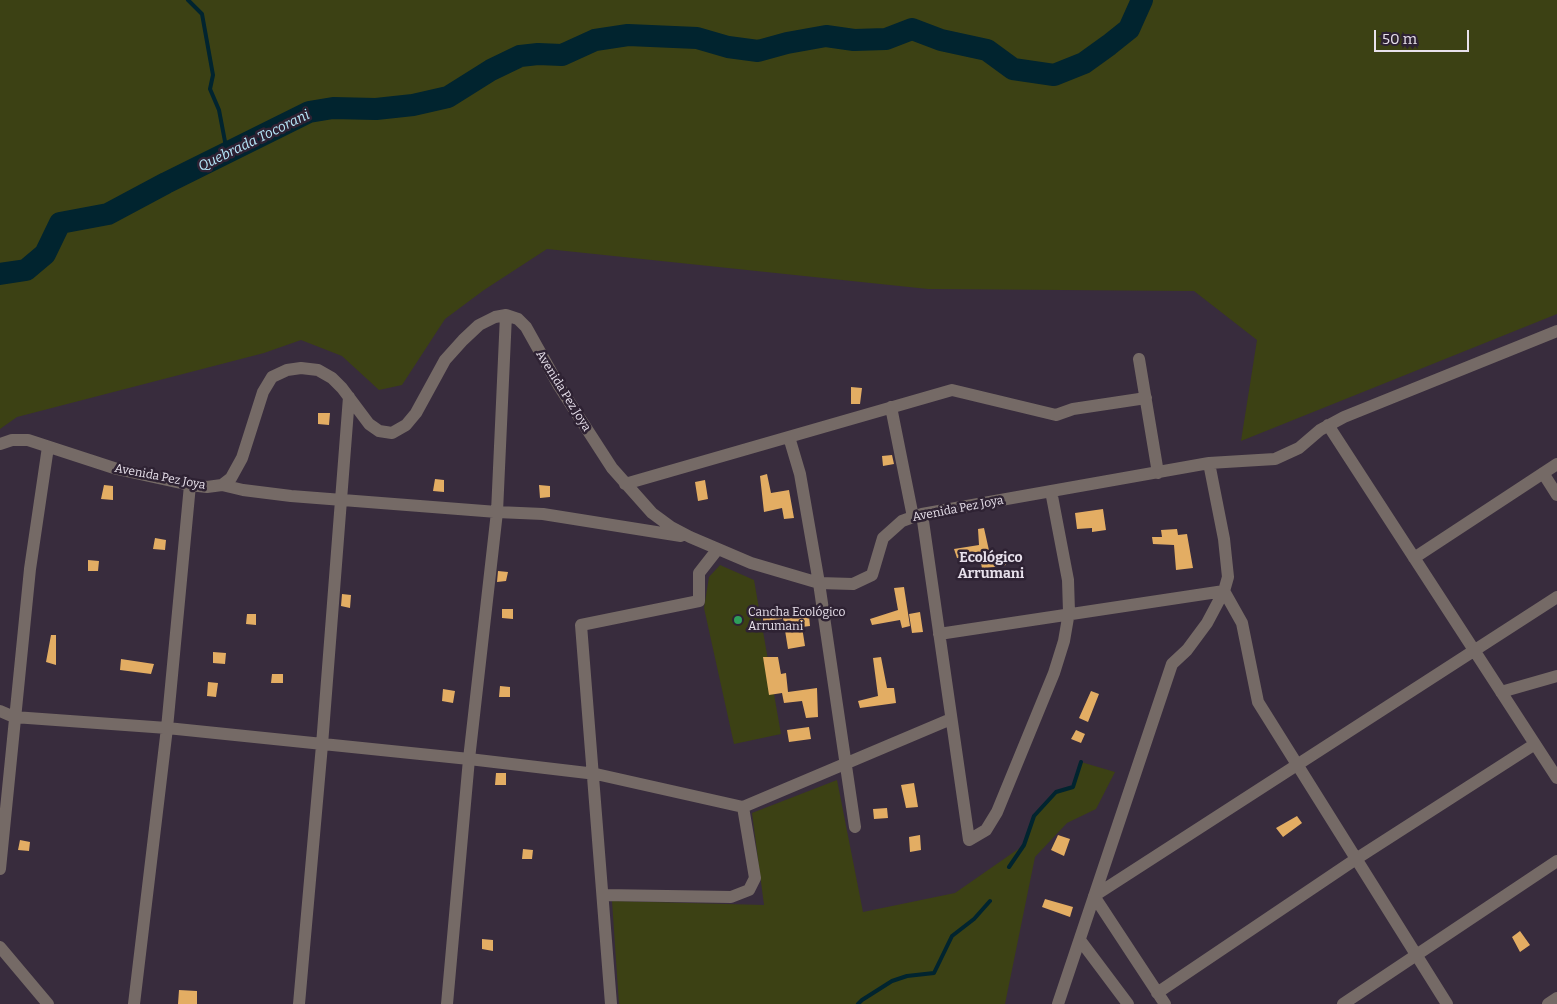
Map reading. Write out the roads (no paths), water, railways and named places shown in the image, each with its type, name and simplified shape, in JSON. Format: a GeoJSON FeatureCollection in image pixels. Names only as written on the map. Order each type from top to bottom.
{"type":"FeatureCollection","features":[{"type":"Feature","properties":{"kind":"street","name":"Avenida Pez Joya"},"geometry":{"type":"LineString","coordinates":[[0,444],[12,440],[28,440],[118,469],[190,485],[207,487],[222,484],[231,478],[242,458],[263,392],[272,377],[287,370],[301,368],[318,370],[332,378],[370,424],[379,432],[392,433],[406,425],[416,412],[445,360],[463,340],[479,325],[495,317],[506,315],[518,319],[526,327],[559,386],[612,468],[652,513],[690,538],[751,563],[819,583],[853,584],[872,575],[882,538],[902,521],[917,516],[1210,463],[1275,459],[1299,448],[1320,430],[1344,417],[1557,331]]}},
{"type":"Feature","properties":{"kind":"street"},"geometry":{"type":"LineString","coordinates":[[447,1004],[469,759],[497,512],[506,315]]}},
{"type":"Feature","properties":{"kind":"street"},"geometry":{"type":"LineString","coordinates":[[1139,359],[1158,472]]}},
{"type":"Feature","properties":{"kind":"street"},"geometry":{"type":"LineString","coordinates":[[625,484],[952,390],[1056,415],[1073,409],[1146,398]]}},
{"type":"Feature","properties":{"kind":"street"},"geometry":{"type":"LineString","coordinates":[[299,1004],[322,745],[349,397]]}},
{"type":"Feature","properties":{"kind":"street"},"geometry":{"type":"LineString","coordinates":[[891,407],[917,516],[939,634],[969,840],[986,830],[997,812],[1054,673],[1064,641],[1069,614],[1068,580],[1051,491]]}},
{"type":"Feature","properties":{"kind":"street"},"geometry":{"type":"LineString","coordinates":[[1328,426],[1557,778]]}},
{"type":"Feature","properties":{"kind":"street"},"geometry":{"type":"LineString","coordinates":[[789,437],[800,474],[819,583],[855,827]]}},
{"type":"Feature","properties":{"kind":"street"},"geometry":{"type":"LineString","coordinates":[[0,869],[30,569],[48,447]]}},
{"type":"Feature","properties":{"kind":"street"},"geometry":{"type":"LineString","coordinates":[[1058,1004],[1172,664],[1187,650],[1207,623],[1224,591],[1228,577],[1224,539],[1210,463]]}},
{"type":"Feature","properties":{"kind":"street"},"geometry":{"type":"LineString","coordinates":[[1414,558],[1557,464]]}},
{"type":"Feature","properties":{"kind":"street"},"geometry":{"type":"LineString","coordinates":[[1543,473],[1557,495]]}},
{"type":"Feature","properties":{"kind":"street"},"geometry":{"type":"LineString","coordinates":[[222,484],[243,490],[291,496],[543,514],[690,538]]}},
{"type":"Feature","properties":{"kind":"street"},"geometry":{"type":"LineString","coordinates":[[134,1004],[168,728],[190,485]]}},
{"type":"Feature","properties":{"kind":"street"},"geometry":{"type":"LineString","coordinates":[[611,1004],[581,625],[699,601],[699,573],[717,550]]}},
{"type":"Feature","properties":{"kind":"street"},"geometry":{"type":"LineString","coordinates":[[939,634],[1224,591]]}},
{"type":"Feature","properties":{"kind":"street"},"geometry":{"type":"LineString","coordinates":[[1224,591],[1242,623],[1258,702],[1448,1004]]}},
{"type":"Feature","properties":{"kind":"street"},"geometry":{"type":"LineString","coordinates":[[1094,896],[1557,598]]}},
{"type":"Feature","properties":{"kind":"street"},"geometry":{"type":"LineString","coordinates":[[1501,692],[1557,676]]}},
{"type":"Feature","properties":{"kind":"street"},"geometry":{"type":"LineString","coordinates":[[0,711],[14,716],[168,728],[469,759],[593,774],[743,807],[952,719]]}},
{"type":"Feature","properties":{"kind":"street"},"geometry":{"type":"LineString","coordinates":[[1157,993],[1356,859],[1535,744]]}},
{"type":"Feature","properties":{"kind":"street"},"geometry":{"type":"LineString","coordinates":[[603,896],[731,897],[749,890],[755,878],[743,807]]}},
{"type":"Feature","properties":{"kind":"street"},"geometry":{"type":"LineString","coordinates":[[1343,1004],[1557,861]]}},
{"type":"Feature","properties":{"kind":"street"},"geometry":{"type":"LineString","coordinates":[[1094,896],[1165,1004]]}},
{"type":"Feature","properties":{"kind":"street"},"geometry":{"type":"LineString","coordinates":[[1080,940],[1128,1004]]}},
{"type":"Feature","properties":{"kind":"street"},"geometry":{"type":"LineString","coordinates":[[0,947],[48,1004]]}},
{"type":"Feature","properties":{"kind":"street"},"geometry":{"type":"LineString","coordinates":[[1548,1004],[1557,998]]}},
{"type":"Feature","properties":{"kind":"waterway"},"geometry":{"type":"LineString","coordinates":[[188,0],[202,14],[213,75],[210,89],[219,110],[227,152]]}},
{"type":"Feature","properties":{"kind":"waterway","name":"Quebrada Tocorani"},"geometry":{"type":"LineString","coordinates":[[0,274],[26,270],[45,254],[60,223],[108,214],[309,112],[333,108],[376,109],[413,105],[448,97],[491,70],[520,56],[538,54],[562,55],[595,40],[628,35],[697,38],[728,47],[758,51],[787,43],[826,36],[854,40],[886,39],[912,29],[941,40],[987,50],[1013,69],[1054,75],[1084,63],[1129,29],[1142,0]]}},
{"type":"Feature","properties":{"kind":"waterway"},"geometry":{"type":"LineString","coordinates":[[1009,867],[1024,845],[1034,816],[1056,792],[1073,787],[1081,762]]}},
{"type":"Feature","properties":{"kind":"waterway"},"geometry":{"type":"LineString","coordinates":[[858,1004],[892,981],[907,976],[934,973],[952,936],[974,919],[990,901]]}},
{"type":"Feature","properties":{"kind":"place","name":"Cancha Ecológico Arrumani"},"geometry":{"type":"Point","coordinates":[738,620]}},
{"type":"Feature","properties":{"kind":"district","name":"Ecológico Arrumani"},"geometry":{"type":"Point","coordinates":[991,566]}}]}
